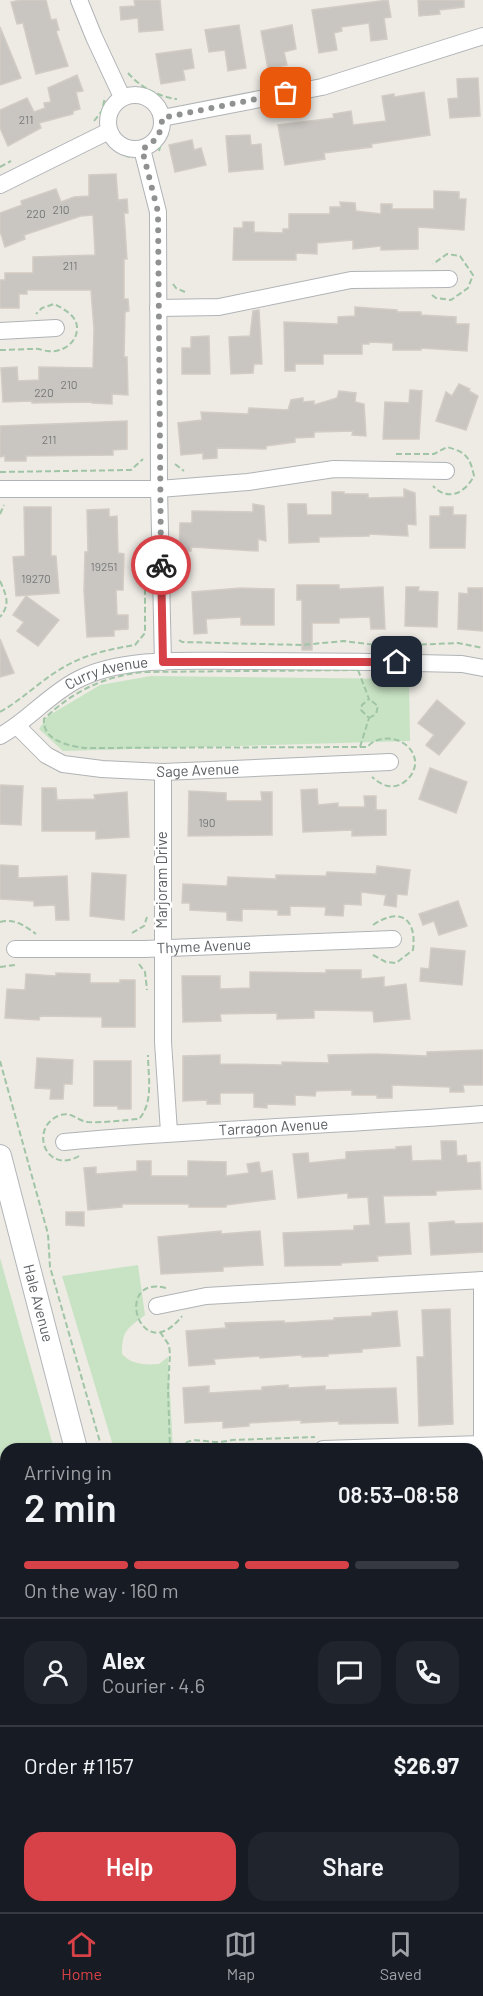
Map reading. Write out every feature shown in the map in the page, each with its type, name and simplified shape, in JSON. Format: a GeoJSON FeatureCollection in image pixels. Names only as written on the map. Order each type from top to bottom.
{"type":"FeatureCollection","features":[{"type":"Feature","properties":{"kind":"main road","name":"Hale Avenue"},"geometry":{"type":"LineString","coordinates":[[0,1156],[74,1443]]}},
{"type":"Feature","properties":{"kind":"street"},"geometry":{"type":"LineString","coordinates":[[79,0],[122,97]]}},
{"type":"Feature","properties":{"kind":"street"},"geometry":{"type":"LineString","coordinates":[[163,662],[159,489],[158,212],[151,144],[165,125],[322,87],[483,36]]}},
{"type":"Feature","properties":{"kind":"street"},"geometry":{"type":"LineString","coordinates":[[108,138],[109,111],[114,103],[130,95],[147,97],[154,103],[165,125]]}},
{"type":"Feature","properties":{"kind":"street"},"geometry":{"type":"LineString","coordinates":[[0,185],[108,138],[132,149],[150,150]]}},
{"type":"Feature","properties":{"kind":"street"},"geometry":{"type":"LineString","coordinates":[[158,308],[219,307],[351,280],[449,279]]}},
{"type":"Feature","properties":{"kind":"street"},"geometry":{"type":"LineString","coordinates":[[0,331],[56,328]]}},
{"type":"Feature","properties":{"kind":"street"},"geometry":{"type":"LineString","coordinates":[[3,496],[159,489],[248,482],[334,469],[446,471]]}},
{"type":"Feature","properties":{"kind":"street","name":"Curry Avenue"},"geometry":{"type":"LineString","coordinates":[[0,736],[18,727],[42,704],[78,679],[126,663],[322,661],[462,664],[483,668]]}},
{"type":"Feature","properties":{"kind":"street","name":"Sage Avenue"},"geometry":{"type":"LineString","coordinates":[[18,727],[46,755],[63,764],[102,769],[163,772],[390,762]]}},
{"type":"Feature","properties":{"kind":"street","name":"Marjoram Drive"},"geometry":{"type":"LineString","coordinates":[[163,772],[162,949],[169,1132]]}},
{"type":"Feature","properties":{"kind":"street","name":"Thyme Avenue"},"geometry":{"type":"LineString","coordinates":[[15,957],[393,939]]}},
{"type":"Feature","properties":{"kind":"street","name":"Tarragon Avenue"},"geometry":{"type":"LineString","coordinates":[[64,1142],[169,1132],[385,1122],[483,1114]]}},
{"type":"Feature","properties":{"kind":"street"},"geometry":{"type":"LineString","coordinates":[[157,1306],[206,1296],[482,1280],[483,1443]]}},
{"type":"Feature","properties":{"kind":"street"},"geometry":{"type":"LineString","coordinates":[[483,1444],[483,1607]]}},
{"type":"Feature","properties":{"kind":"path"},"geometry":{"type":"LineString","coordinates":[[124,67],[136,82],[163,97],[187,98]]}},
{"type":"Feature","properties":{"kind":"path"},"geometry":{"type":"LineString","coordinates":[[93,123],[102,111],[105,92]]}},
{"type":"Feature","properties":{"kind":"path"},"geometry":{"type":"LineString","coordinates":[[150,150],[162,139],[165,125]]}},
{"type":"Feature","properties":{"kind":"path"},"geometry":{"type":"LineString","coordinates":[[108,138],[129,157],[132,163]]}},
{"type":"Feature","properties":{"kind":"path"},"geometry":{"type":"LineString","coordinates":[[0,167],[20,157]]}},
{"type":"Feature","properties":{"kind":"path"},"geometry":{"type":"LineString","coordinates":[[424,265],[434,264],[447,254],[460,256],[473,275],[468,288],[451,300],[435,298],[429,292]]}},
{"type":"Feature","properties":{"kind":"path"},"geometry":{"type":"LineString","coordinates":[[171,282],[176,288],[189,293]]}},
{"type":"Feature","properties":{"kind":"path"},"geometry":{"type":"LineString","coordinates":[[391,454],[434,454],[447,447],[462,451],[471,463],[474,476],[469,486],[451,496],[437,491],[432,485]]}},
{"type":"Feature","properties":{"kind":"path"},"geometry":{"type":"LineString","coordinates":[[0,472],[131,470],[142,462],[144,456]]}},
{"type":"Feature","properties":{"kind":"path"},"geometry":{"type":"LineString","coordinates":[[173,458],[175,465],[184,471],[193,471]]}},
{"type":"Feature","properties":{"kind":"path"},"geometry":{"type":"LineString","coordinates":[[0,514],[3,496]]}},
{"type":"Feature","properties":{"kind":"path"},"geometry":{"type":"LineString","coordinates":[[0,712],[21,700],[65,666],[110,649],[135,645],[145,633],[145,578]]}},
{"type":"Feature","properties":{"kind":"path"},"geometry":{"type":"LineString","coordinates":[[0,581],[8,601],[0,617]]}},
{"type":"Feature","properties":{"kind":"path"},"geometry":{"type":"LineString","coordinates":[[176,639],[192,643],[302,645],[344,641],[384,646],[458,644],[483,648]]}},
{"type":"Feature","properties":{"kind":"path"},"geometry":{"type":"LineString","coordinates":[[358,670],[369,699],[378,706],[376,714],[369,718],[360,747],[85,748],[56,740],[48,734],[44,725],[44,719],[50,713],[82,690],[117,676],[144,672],[358,670]]}},
{"type":"Feature","properties":{"kind":"path"},"geometry":{"type":"LineString","coordinates":[[369,699],[362,705],[361,710],[369,718]]}},
{"type":"Feature","properties":{"kind":"path"},"geometry":{"type":"LineString","coordinates":[[127,935],[144,926],[148,914]]}},
{"type":"Feature","properties":{"kind":"path"},"geometry":{"type":"LineString","coordinates":[[0,922],[15,921],[27,926],[35,934],[45,934]]}},
{"type":"Feature","properties":{"kind":"path"},"geometry":{"type":"LineString","coordinates":[[0,967],[15,957]]}},
{"type":"Feature","properties":{"kind":"path"},"geometry":{"type":"LineString","coordinates":[[139,964],[145,972],[147,990]]}},
{"type":"Feature","properties":{"kind":"path"},"geometry":{"type":"LineString","coordinates":[[79,1156],[70,1161],[60,1161],[49,1154],[43,1145],[44,1133],[49,1123],[57,1116],[67,1113],[86,1122],[139,1119],[146,1111],[148,1101],[148,1045]]}},
{"type":"Feature","properties":{"kind":"path"},"geometry":{"type":"LineString","coordinates":[[0,1061],[48,1234],[50,1267],[100,1443]]}},
{"type":"Feature","properties":{"kind":"path"},"geometry":{"type":"LineString","coordinates":[[171,1289],[157,1286],[145,1291],[137,1298],[135,1310],[143,1326],[154,1332],[165,1332],[176,1325],[181,1316],[189,1311]]}},
{"type":"Feature","properties":{"kind":"path"},"geometry":{"type":"LineString","coordinates":[[160,1332],[169,1345],[170,1354],[168,1390],[170,1443]]}},
{"type":"Feature","properties":{"kind":"path"},"geometry":{"type":"LineString","coordinates":[[184,1443],[196,1439],[218,1442],[252,1438],[323,1443]]}},
{"type":"Feature","properties":{"kind":"green space"},"geometry":{"type":"Polygon","coordinates":[[[151,676],[409,679],[410,741],[63,751],[39,729],[48,716],[100,685],[151,676]]]}},
{"type":"Feature","properties":{"kind":"green space"},"geometry":{"type":"Polygon","coordinates":[[[0,1258],[52,1443],[0,1443],[0,1258]]]}},
{"type":"Feature","properties":{"kind":"green space"},"geometry":{"type":"Polygon","coordinates":[[[138,1265],[145,1315],[127,1331],[123,1340],[122,1354],[134,1362],[144,1364],[159,1364],[168,1357],[173,1443],[112,1443],[62,1276],[138,1265]]]}},
{"type":"Feature","properties":{"kind":"building"},"geometry":{"type":"Polygon","coordinates":[[[46,0],[51,20],[56,19],[59,30],[56,31],[68,66],[36,74],[23,23],[17,24],[11,2],[46,0]]]}},
{"type":"Feature","properties":{"kind":"building"},"geometry":{"type":"Polygon","coordinates":[[[134,0],[160,0],[163,30],[139,32],[138,18],[121,20],[120,7],[135,6],[134,0]]]}},
{"type":"Feature","properties":{"kind":"building"},"geometry":{"type":"Polygon","coordinates":[[[388,0],[391,17],[384,18],[387,39],[371,41],[369,23],[341,27],[342,31],[334,33],[337,50],[319,53],[312,10],[388,0]]]}},
{"type":"Feature","properties":{"kind":"building"},"geometry":{"type":"Polygon","coordinates":[[[418,0],[464,0],[464,7],[439,10],[440,14],[419,16],[418,0]]]}},
{"type":"Feature","properties":{"kind":"building"},"geometry":{"type":"Polygon","coordinates":[[[239,25],[246,68],[228,71],[225,50],[209,52],[205,30],[239,25]]]}},
{"type":"Feature","properties":{"kind":"building"},"geometry":{"type":"Polygon","coordinates":[[[292,25],[296,49],[284,52],[287,65],[268,69],[261,31],[292,25]]]}},
{"type":"Feature","properties":{"kind":"building"},"geometry":{"type":"Polygon","coordinates":[[[0,27],[21,78],[0,85],[0,27]]]}},
{"type":"Feature","properties":{"kind":"building"},"geometry":{"type":"Polygon","coordinates":[[[191,49],[194,68],[183,70],[185,80],[161,84],[156,54],[191,49]]]}},
{"type":"Feature","properties":{"kind":"building"},"geometry":{"type":"Polygon","coordinates":[[[77,75],[83,91],[76,92],[80,109],[73,111],[73,114],[39,123],[41,128],[8,146],[0,128],[0,110],[27,98],[34,112],[45,108],[44,103],[51,102],[48,88],[77,75]]]}},
{"type":"Feature","properties":{"kind":"building"},"geometry":{"type":"Polygon","coordinates":[[[478,78],[480,116],[450,118],[448,99],[458,98],[457,79],[478,78]]]}},
{"type":"Feature","properties":{"kind":"building"},"geometry":{"type":"Polygon","coordinates":[[[424,92],[430,135],[371,144],[372,147],[324,153],[325,159],[285,165],[278,125],[334,118],[333,114],[351,111],[353,125],[386,121],[382,96],[394,94],[394,97],[424,92]]]}},
{"type":"Feature","properties":{"kind":"building"},"geometry":{"type":"Polygon","coordinates":[[[250,135],[251,145],[261,144],[263,169],[229,172],[226,136],[250,135]]]}},
{"type":"Feature","properties":{"kind":"building"},"geometry":{"type":"Polygon","coordinates":[[[192,140],[194,150],[201,148],[206,165],[175,172],[169,145],[192,140]]]}},
{"type":"Feature","properties":{"kind":"building"},"geometry":{"type":"Polygon","coordinates":[[[116,174],[118,200],[127,199],[128,213],[124,213],[127,259],[124,259],[124,299],[128,299],[129,311],[125,312],[124,357],[127,357],[128,395],[112,394],[112,404],[3,402],[1,368],[17,367],[18,381],[39,380],[39,367],[93,368],[94,329],[91,290],[27,290],[27,294],[19,294],[19,308],[0,308],[0,280],[5,280],[5,273],[33,273],[33,257],[95,255],[95,251],[93,215],[81,216],[24,235],[25,239],[5,247],[0,231],[0,213],[22,205],[21,201],[56,189],[61,202],[74,197],[89,196],[89,175],[116,174]]]}},
{"type":"Feature","properties":{"kind":"building"},"geometry":{"type":"Polygon","coordinates":[[[434,191],[459,192],[459,199],[466,199],[464,230],[418,227],[418,249],[381,250],[381,246],[353,249],[353,240],[317,243],[317,254],[296,253],[296,260],[233,260],[234,228],[243,228],[243,222],[254,222],[254,232],[283,233],[283,229],[289,229],[289,214],[330,214],[330,207],[341,207],[340,202],[355,203],[356,211],[381,214],[381,204],[392,204],[392,209],[434,209],[434,191]]]}},
{"type":"Feature","properties":{"kind":"building"},"geometry":{"type":"Polygon","coordinates":[[[355,307],[456,317],[456,324],[469,324],[467,351],[421,348],[421,350],[393,350],[393,343],[369,342],[369,344],[362,344],[362,354],[323,354],[323,364],[295,364],[295,371],[285,371],[284,322],[338,324],[338,317],[355,316],[355,307]]]}},
{"type":"Feature","properties":{"kind":"building"},"geometry":{"type":"Polygon","coordinates":[[[259,310],[262,364],[254,364],[253,373],[231,374],[229,337],[250,336],[253,311],[259,310]]]}},
{"type":"Feature","properties":{"kind":"building"},"geometry":{"type":"Polygon","coordinates":[[[209,336],[210,374],[182,374],[182,348],[191,348],[191,337],[209,336]]]}},
{"type":"Feature","properties":{"kind":"building"},"geometry":{"type":"Polygon","coordinates":[[[459,384],[478,396],[466,430],[436,421],[446,392],[452,396],[459,384]]]}},
{"type":"Feature","properties":{"kind":"building"},"geometry":{"type":"Polygon","coordinates":[[[410,390],[422,391],[419,439],[383,439],[385,402],[409,403],[410,390]]]}},
{"type":"Feature","properties":{"kind":"building"},"geometry":{"type":"Polygon","coordinates":[[[339,391],[356,393],[355,402],[364,404],[366,436],[352,435],[353,431],[314,432],[314,437],[295,438],[295,442],[266,446],[266,449],[217,448],[217,458],[203,459],[203,453],[181,455],[178,423],[202,420],[201,412],[248,414],[249,408],[288,410],[291,400],[303,398],[303,402],[314,401],[314,405],[337,398],[339,391]]]}},
{"type":"Feature","properties":{"kind":"building"},"geometry":{"type":"Polygon","coordinates":[[[127,421],[127,449],[113,450],[113,455],[26,456],[26,461],[5,461],[5,456],[0,457],[0,426],[127,421]]]}},
{"type":"Feature","properties":{"kind":"building"},"geometry":{"type":"Polygon","coordinates":[[[404,489],[415,493],[416,525],[407,524],[408,536],[369,534],[369,536],[319,537],[319,542],[289,543],[288,504],[306,504],[307,515],[332,515],[332,492],[368,494],[368,498],[404,497],[404,489]]]}},
{"type":"Feature","properties":{"kind":"building"},"geometry":{"type":"Polygon","coordinates":[[[253,504],[264,506],[266,541],[258,539],[258,551],[191,547],[191,551],[179,551],[180,523],[192,523],[192,511],[253,512],[253,504]]]}},
{"type":"Feature","properties":{"kind":"building"},"geometry":{"type":"Polygon","coordinates":[[[24,507],[51,507],[51,556],[56,556],[59,593],[16,596],[13,557],[25,556],[24,507]]]}},
{"type":"Feature","properties":{"kind":"building"},"geometry":{"type":"Polygon","coordinates":[[[440,507],[453,507],[453,515],[466,515],[465,548],[430,548],[430,516],[440,516],[440,507]]]}},
{"type":"Feature","properties":{"kind":"building"},"geometry":{"type":"Polygon","coordinates":[[[109,509],[109,517],[117,516],[118,553],[124,554],[123,590],[116,590],[117,615],[128,615],[128,629],[114,630],[114,636],[87,637],[84,591],[85,552],[88,552],[87,510],[109,509]]]}},
{"type":"Feature","properties":{"kind":"building"},"geometry":{"type":"Polygon","coordinates":[[[297,585],[339,585],[339,589],[383,587],[385,629],[371,629],[370,617],[339,618],[339,623],[312,623],[312,650],[302,650],[302,600],[297,600],[297,585]]]}},
{"type":"Feature","properties":{"kind":"building"},"geometry":{"type":"Polygon","coordinates":[[[406,587],[419,587],[418,591],[438,592],[437,627],[405,626],[406,587]]]}},
{"type":"Feature","properties":{"kind":"building"},"geometry":{"type":"Polygon","coordinates":[[[241,588],[274,589],[274,625],[241,625],[241,617],[206,619],[207,633],[194,634],[192,592],[241,588]]]}},
{"type":"Feature","properties":{"kind":"building"},"geometry":{"type":"Polygon","coordinates":[[[468,588],[483,588],[483,631],[458,629],[459,593],[468,594],[468,588]]]}},
{"type":"Feature","properties":{"kind":"building"},"geometry":{"type":"Polygon","coordinates":[[[26,596],[59,620],[38,646],[17,631],[24,622],[13,615],[26,596]]]}},
{"type":"Feature","properties":{"kind":"building"},"geometry":{"type":"Polygon","coordinates":[[[0,639],[14,673],[0,677],[0,639]]]}},
{"type":"Feature","properties":{"kind":"building"},"geometry":{"type":"Polygon","coordinates":[[[437,700],[465,723],[439,755],[426,745],[434,735],[418,723],[437,700]]]}},
{"type":"Feature","properties":{"kind":"building"},"geometry":{"type":"Polygon","coordinates":[[[430,768],[467,782],[456,813],[419,799],[430,768]]]}},
{"type":"Feature","properties":{"kind":"building"},"geometry":{"type":"Polygon","coordinates":[[[0,785],[23,786],[21,825],[0,824],[0,785]]]}},
{"type":"Feature","properties":{"kind":"building"},"geometry":{"type":"Polygon","coordinates":[[[42,788],[56,788],[57,800],[95,799],[94,795],[127,792],[129,837],[96,839],[96,831],[42,831],[42,788]]]}},
{"type":"Feature","properties":{"kind":"building"},"geometry":{"type":"Polygon","coordinates":[[[317,789],[318,805],[338,803],[338,807],[365,807],[364,796],[376,796],[376,810],[386,810],[386,835],[352,836],[352,830],[303,832],[301,790],[317,789]]]}},
{"type":"Feature","properties":{"kind":"building"},"geometry":{"type":"Polygon","coordinates":[[[189,791],[226,793],[226,801],[262,801],[261,792],[272,792],[272,835],[188,836],[189,791]]]}},
{"type":"Feature","properties":{"kind":"building"},"geometry":{"type":"Polygon","coordinates":[[[0,865],[18,866],[18,878],[67,876],[69,920],[56,920],[55,905],[34,906],[34,901],[0,899],[0,865]]]}},
{"type":"Feature","properties":{"kind":"building"},"geometry":{"type":"Polygon","coordinates":[[[377,866],[410,870],[407,895],[397,894],[396,907],[384,905],[386,895],[361,892],[361,905],[344,904],[343,916],[325,915],[326,907],[290,906],[290,915],[278,915],[278,910],[242,909],[242,921],[227,920],[227,912],[190,910],[190,903],[182,903],[183,884],[227,886],[228,877],[276,879],[276,875],[326,876],[327,872],[376,874],[377,866]]]}},
{"type":"Feature","properties":{"kind":"building"},"geometry":{"type":"Polygon","coordinates":[[[92,873],[126,875],[124,920],[90,916],[92,873]]]}},
{"type":"Feature","properties":{"kind":"building"},"geometry":{"type":"Polygon","coordinates":[[[458,901],[467,926],[439,935],[434,921],[423,925],[419,914],[458,901]]]}},
{"type":"Feature","properties":{"kind":"building"},"geometry":{"type":"Polygon","coordinates":[[[431,948],[465,951],[462,985],[420,981],[421,968],[429,969],[431,948]]]}},
{"type":"Feature","properties":{"kind":"building"},"geometry":{"type":"Polygon","coordinates":[[[326,970],[361,970],[361,979],[384,977],[384,987],[406,984],[410,1019],[374,1022],[373,1011],[314,1010],[314,1018],[277,1019],[277,1013],[220,1014],[221,1021],[183,1022],[182,976],[220,976],[220,989],[250,988],[250,972],[326,973],[326,970]]]}},
{"type":"Feature","properties":{"kind":"building"},"geometry":{"type":"Polygon","coordinates":[[[56,973],[90,974],[90,983],[120,983],[120,980],[135,980],[135,1027],[102,1027],[102,1017],[40,1016],[39,1020],[5,1018],[7,989],[25,990],[26,974],[56,976],[56,973]]]}},
{"type":"Feature","properties":{"kind":"building"},"geometry":{"type":"Polygon","coordinates":[[[483,1050],[483,1085],[463,1085],[464,1092],[450,1092],[450,1087],[392,1085],[392,1098],[377,1098],[377,1095],[352,1095],[352,1090],[316,1091],[315,1096],[295,1095],[295,1105],[267,1104],[267,1108],[254,1107],[254,1093],[220,1093],[220,1104],[207,1104],[207,1100],[183,1101],[183,1056],[220,1055],[220,1064],[282,1065],[282,1062],[329,1063],[328,1055],[427,1056],[427,1052],[483,1050]]]}},
{"type":"Feature","properties":{"kind":"building"},"geometry":{"type":"Polygon","coordinates":[[[37,1058],[73,1060],[72,1084],[64,1084],[63,1099],[50,1099],[51,1089],[35,1088],[37,1058]]]}},
{"type":"Feature","properties":{"kind":"building"},"geometry":{"type":"Polygon","coordinates":[[[94,1061],[131,1061],[131,1109],[118,1109],[118,1106],[94,1106],[94,1061]]]}},
{"type":"Feature","properties":{"kind":"building"},"geometry":{"type":"Polygon","coordinates":[[[441,1141],[456,1141],[457,1156],[466,1155],[467,1163],[480,1162],[481,1189],[436,1191],[436,1195],[383,1196],[385,1224],[409,1223],[411,1254],[377,1256],[378,1261],[341,1263],[341,1265],[285,1266],[283,1233],[354,1230],[354,1226],[370,1225],[368,1197],[348,1198],[348,1193],[298,1198],[293,1154],[308,1153],[309,1163],[346,1159],[346,1152],[411,1146],[412,1161],[442,1160],[441,1141]]]}},
{"type":"Feature","properties":{"kind":"building"},"geometry":{"type":"Polygon","coordinates":[[[137,1161],[151,1161],[151,1176],[188,1176],[188,1161],[226,1162],[226,1176],[249,1173],[247,1164],[259,1162],[261,1173],[272,1171],[275,1199],[226,1205],[226,1207],[189,1207],[189,1204],[122,1204],[122,1207],[88,1210],[84,1168],[96,1167],[96,1174],[137,1171],[137,1161]]]}},
{"type":"Feature","properties":{"kind":"building"},"geometry":{"type":"Polygon","coordinates":[[[66,1212],[84,1212],[84,1226],[66,1225],[66,1212]]]}},
{"type":"Feature","properties":{"kind":"building"},"geometry":{"type":"Polygon","coordinates":[[[454,1221],[455,1224],[483,1223],[483,1252],[431,1255],[429,1223],[454,1221]]]}},
{"type":"Feature","properties":{"kind":"building"},"geometry":{"type":"Polygon","coordinates":[[[221,1231],[221,1234],[260,1231],[263,1265],[223,1267],[223,1271],[161,1274],[158,1237],[221,1231]]]}},
{"type":"Feature","properties":{"kind":"building"},"geometry":{"type":"Polygon","coordinates":[[[450,1309],[453,1424],[419,1426],[417,1357],[424,1357],[422,1310],[450,1309]]]}},
{"type":"Feature","properties":{"kind":"building"},"geometry":{"type":"Polygon","coordinates":[[[397,1311],[400,1346],[362,1349],[362,1352],[328,1354],[328,1356],[214,1359],[215,1364],[189,1366],[186,1331],[226,1328],[225,1323],[334,1320],[334,1318],[372,1316],[372,1313],[397,1311]]]}},
{"type":"Feature","properties":{"kind":"building"},"geometry":{"type":"Polygon","coordinates":[[[288,1385],[288,1388],[325,1386],[325,1390],[396,1388],[398,1423],[339,1424],[339,1421],[301,1423],[301,1420],[249,1423],[249,1426],[223,1428],[223,1421],[185,1423],[183,1388],[209,1386],[209,1393],[262,1390],[262,1387],[288,1385]]]}},
{"type":"Feature","properties":{"kind":"way so far"},"geometry":{"type":"LineString","coordinates":[[161,565],[158,212],[142,149],[158,137],[162,128],[162,118],[286,93]]}},
{"type":"Feature","properties":{"kind":"route"},"geometry":{"type":"LineString","coordinates":[[161,565],[163,662],[397,662]]}}]}
